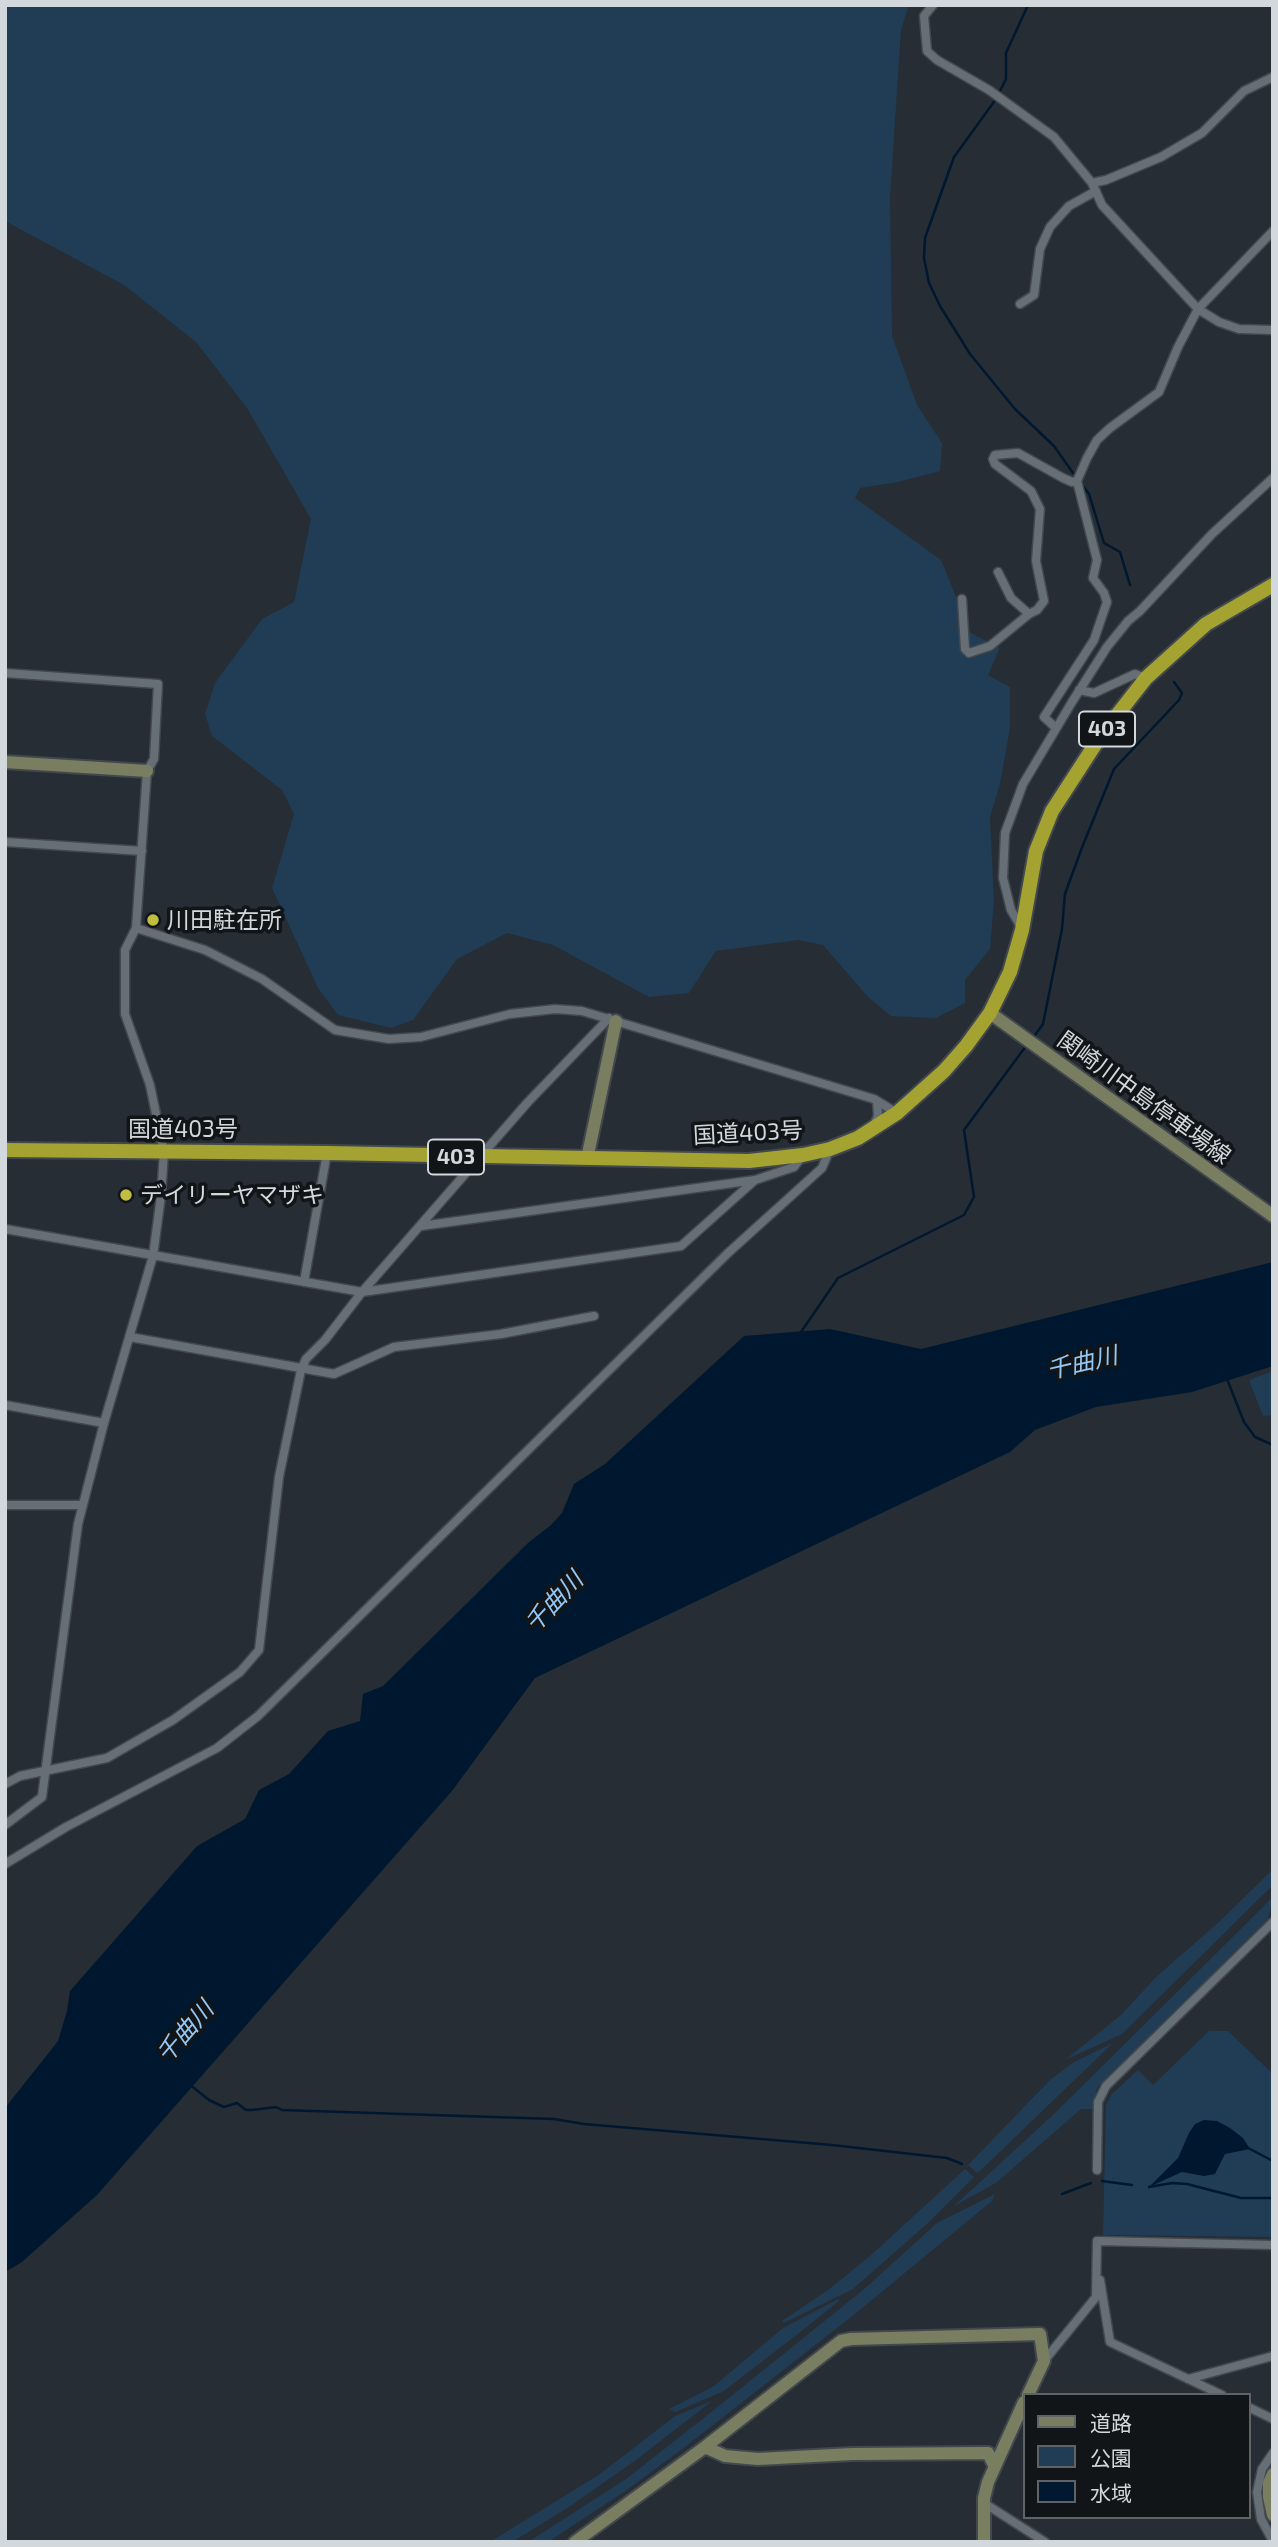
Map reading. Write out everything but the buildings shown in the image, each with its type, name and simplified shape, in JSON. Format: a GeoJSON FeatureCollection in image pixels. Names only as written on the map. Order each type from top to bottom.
{"type":"FeatureCollection","features":[{"type":"Feature","properties":{"kind":"highway","name":"国道403号"},"geometry":{"type":"LineString","coordinates":[[5,1150],[749,1161],[830,1149],[871,1131],[897,1113],[944,1071],[990,1013],[1010,972],[1022,930],[1036,851],[1052,811],[1100,737],[1146,678],[1206,624],[1273,585]]}},
{"type":"Feature","properties":{"kind":"street"},"geometry":{"type":"LineString","coordinates":[[933,5],[925,16],[927,51],[1054,136],[1094,187],[1102,205],[1198,309],[1219,322],[1239,329],[1273,330]]}},
{"type":"Feature","properties":{"kind":"street"},"geometry":{"type":"LineString","coordinates":[[1020,304],[1034,295],[1040,249],[1050,227],[1069,206],[1094,187],[1161,157],[1202,133],[1244,91],[1273,76]]}},
{"type":"Feature","properties":{"kind":"street"},"geometry":{"type":"LineString","coordinates":[[1056,728],[1044,717],[1094,640],[1107,602],[1093,578],[1097,560],[1077,481],[1097,440],[1159,392],[1198,309],[1273,232]]}},
{"type":"Feature","properties":{"kind":"street"},"geometry":{"type":"LineString","coordinates":[[962,599],[965,649],[969,653],[990,646],[1037,610],[1044,601],[1036,561],[1040,509],[1031,491],[1002,470],[993,459],[995,455],[1018,453],[1063,478],[1077,481]]}},
{"type":"Feature","properties":{"kind":"street"},"geometry":{"type":"LineString","coordinates":[[1022,930],[1011,910],[1003,878],[1005,833],[1023,784],[1079,690],[1128,621],[1212,534],[1273,478]]}},
{"type":"Feature","properties":{"kind":"street"},"geometry":{"type":"LineString","coordinates":[[998,572],[1012,598],[1029,614]]}},
{"type":"Feature","properties":{"kind":"street"},"geometry":{"type":"LineString","coordinates":[[5,673],[158,684],[154,760],[147,771],[136,928],[125,950],[125,1014],[150,1085],[164,1152],[153,1256],[83,1505],[70,1582],[42,1797],[5,1825]]}},
{"type":"Feature","properties":{"kind":"street"},"geometry":{"type":"LineString","coordinates":[[1079,690],[1094,693],[1135,674],[1146,678]]}},
{"type":"Feature","properties":{"kind":"street"},"geometry":{"type":"LineString","coordinates":[[5,762],[147,771]]}},
{"type":"Feature","properties":{"kind":"street"},"geometry":{"type":"LineString","coordinates":[[5,842],[142,851]]}},
{"type":"Feature","properties":{"kind":"street"},"geometry":{"type":"LineString","coordinates":[[136,928],[205,950],[262,979],[335,1030],[389,1039],[421,1037],[510,1014],[555,1009],[582,1011],[877,1101],[897,1113]]}},
{"type":"Feature","properties":{"kind":"street","name":"関崎川中島停車場線"},"geometry":{"type":"LineString","coordinates":[[990,1013],[1273,1216]]}},
{"type":"Feature","properties":{"kind":"street"},"geometry":{"type":"LineString","coordinates":[[5,1784],[20,1776],[107,1758],[173,1720],[240,1672],[259,1650],[279,1476],[301,1370],[306,1359],[528,1102],[613,1019]]}},
{"type":"Feature","properties":{"kind":"street"},"geometry":{"type":"LineString","coordinates":[[587,1158],[613,1019]]}},
{"type":"Feature","properties":{"kind":"street"},"geometry":{"type":"LineString","coordinates":[[871,1131],[878,1116],[877,1101]]}},
{"type":"Feature","properties":{"kind":"street"},"geometry":{"type":"LineString","coordinates":[[5,1864],[66,1827],[217,1748],[258,1716],[728,1253],[822,1168],[830,1149]]}},
{"type":"Feature","properties":{"kind":"street"},"geometry":{"type":"LineString","coordinates":[[304,1282],[327,1153]]}},
{"type":"Feature","properties":{"kind":"street"},"geometry":{"type":"LineString","coordinates":[[421,1226],[755,1180],[794,1167],[803,1155]]}},
{"type":"Feature","properties":{"kind":"street"},"geometry":{"type":"LineString","coordinates":[[5,1229],[362,1292],[681,1245],[755,1180]]}},
{"type":"Feature","properties":{"kind":"street"},"geometry":{"type":"LineString","coordinates":[[130,1337],[334,1374],[394,1347],[501,1334],[594,1316]]}},
{"type":"Feature","properties":{"kind":"street"},"geometry":{"type":"LineString","coordinates":[[5,1405],[104,1423]]}},
{"type":"Feature","properties":{"kind":"street"},"geometry":{"type":"LineString","coordinates":[[5,1505],[83,1505]]}},
{"type":"Feature","properties":{"kind":"street"},"geometry":{"type":"LineString","coordinates":[[1097,2170],[1098,2102],[1106,2086],[1273,1922]]}},
{"type":"Feature","properties":{"kind":"street"},"geometry":{"type":"LineString","coordinates":[[1029,2393],[1044,2361],[1096,2297],[1097,2241],[1273,2245]]}},
{"type":"Feature","properties":{"kind":"street"},"geometry":{"type":"LineString","coordinates":[[1097,2261],[1110,2342],[1218,2393]]}},
{"type":"Feature","properties":{"kind":"street"},"geometry":{"type":"LineString","coordinates":[[575,2542],[705,2447],[841,2341],[1040,2334],[1044,2361]]}},
{"type":"Feature","properties":{"kind":"street"},"geometry":{"type":"LineString","coordinates":[[1188,2379],[1273,2356]]}},
{"type":"Feature","properties":{"kind":"street"},"geometry":{"type":"LineString","coordinates":[[984,2542],[984,2502],[994,2465],[1023,2404]]}},
{"type":"Feature","properties":{"kind":"street"},"geometry":{"type":"LineString","coordinates":[[1250,2408],[1273,2419]]}},
{"type":"Feature","properties":{"kind":"street"},"geometry":{"type":"LineString","coordinates":[[705,2447],[725,2456],[758,2459],[852,2454],[988,2453],[994,2465]]}},
{"type":"Feature","properties":{"kind":"street"},"geometry":{"type":"LineString","coordinates":[[1273,2453],[1262,2469],[1256,2492],[1261,2519],[1273,2540]]}},
{"type":"Feature","properties":{"kind":"street"},"geometry":{"type":"LineString","coordinates":[[1273,2474],[1269,2483],[1269,2497],[1273,2515]]}},
{"type":"Feature","properties":{"kind":"street"},"geometry":{"type":"LineString","coordinates":[[984,2502],[1045,2542]]}},
{"type":"Feature","properties":{"kind":"green space"},"geometry":{"type":"Polygon","coordinates":[[[5,5],[909,5],[901,30],[890,198],[892,336],[917,405],[942,443],[940,471],[860,488],[855,498],[941,560],[971,633],[1000,648],[988,675],[1010,687],[1010,728],[1000,784],[990,817],[994,901],[990,949],[965,980],[965,1003],[936,1018],[891,1016],[868,997],[823,945],[798,940],[716,951],[689,993],[649,997],[553,945],[507,933],[457,959],[413,1020],[391,1028],[338,1015],[318,988],[272,888],[294,814],[282,790],[212,736],[205,714],[215,683],[262,619],[294,602],[311,519],[247,408],[196,342],[124,285],[5,221],[5,5]]]}},
{"type":"Feature","properties":{"kind":"green space"},"geometry":{"type":"Polygon","coordinates":[[[1273,1371],[1273,1415],[1263,1416],[1249,1380],[1273,1371]]]}},
{"type":"Feature","properties":{"kind":"green space"},"geometry":{"type":"Polygon","coordinates":[[[1273,1869],[1273,1885],[1122,2034],[1065,2060],[1121,2015],[1156,1977],[1219,1922],[1273,1869]]]}},
{"type":"Feature","properties":{"kind":"green space"},"geometry":{"type":"Polygon","coordinates":[[[1273,1897],[1268,1919],[1097,2088],[1093,2109],[1081,2109],[996,2183],[954,2206],[1056,2112],[1273,1897]]]}},
{"type":"Feature","properties":{"kind":"green space"},"geometry":{"type":"Polygon","coordinates":[[[1209,2031],[1228,2031],[1273,2074],[1273,2237],[1103,2235],[1106,2105],[1111,2095],[1138,2070],[1153,2085],[1209,2031]]]}},
{"type":"Feature","properties":{"kind":"green space"},"geometry":{"type":"Polygon","coordinates":[[[1113,2043],[980,2171],[977,2173],[968,2165],[1050,2080],[1074,2062],[1113,2043]]]}},
{"type":"Feature","properties":{"kind":"green space"},"geometry":{"type":"Polygon","coordinates":[[[965,2169],[974,2177],[928,2223],[853,2289],[784,2323],[782,2321],[828,2290],[870,2256],[965,2169]]]}},
{"type":"Feature","properties":{"kind":"green space"},"geometry":{"type":"Polygon","coordinates":[[[995,2194],[992,2201],[855,2314],[685,2447],[624,2492],[548,2542],[528,2542],[626,2479],[863,2290],[937,2223],[995,2194]]]}},
{"type":"Feature","properties":{"kind":"green space"},"geometry":{"type":"Polygon","coordinates":[[[838,2299],[839,2301],[724,2391],[675,2412],[669,2409],[714,2386],[783,2328],[838,2299]]]}},
{"type":"Feature","properties":{"kind":"green space"},"geometry":{"type":"Polygon","coordinates":[[[712,2401],[636,2460],[566,2509],[512,2542],[490,2542],[600,2474],[675,2416],[712,2401]]]}},
{"type":"Feature","properties":{"kind":"water","name":"千曲川"},"geometry":{"type":"Polygon","coordinates":[[[1273,1262],[1273,1366],[1192,1392],[1096,1407],[1035,1430],[1010,1452],[535,1678],[452,1791],[97,2195],[22,2262],[5,2272],[5,2108],[58,2041],[70,1991],[197,1846],[245,1819],[259,1790],[289,1774],[328,1731],[360,1721],[363,1694],[383,1686],[528,1543],[551,1525],[562,1513],[574,1484],[605,1464],[744,1336],[830,1329],[921,1349],[1273,1262]]]}},
{"type":"Feature","properties":{"kind":"water"},"geometry":{"type":"Polygon","coordinates":[[[1204,2120],[1217,2121],[1230,2128],[1243,2138],[1250,2149],[1225,2154],[1215,2174],[1204,2176],[1182,2172],[1149,2187],[1178,2158],[1195,2124],[1204,2120]]]}},
{"type":"Feature","properties":{"kind":"waterway"},"geometry":{"type":"LineString","coordinates":[[999,93],[1006,79],[1006,53],[1028,5]]}},
{"type":"Feature","properties":{"kind":"waterway"},"geometry":{"type":"LineString","coordinates":[[996,99],[954,157],[925,238],[924,258],[929,283],[970,354],[1015,409],[1054,446],[1073,473]]}},
{"type":"Feature","properties":{"kind":"waterway"},"geometry":{"type":"LineString","coordinates":[[1083,486],[1089,494],[1104,543],[1120,552],[1130,585]]}},
{"type":"Feature","properties":{"kind":"waterway"},"geometry":{"type":"LineString","coordinates":[[1033,1038],[1043,1024],[1062,929],[1065,894],[1081,850],[1114,769],[1179,700],[1182,693],[1174,682]]}},
{"type":"Feature","properties":{"kind":"waterway"},"geometry":{"type":"LineString","coordinates":[[801,1332],[838,1278],[964,1215],[974,1197],[964,1130],[1026,1046]]}},
{"type":"Feature","properties":{"kind":"waterway"},"geometry":{"type":"LineString","coordinates":[[1227,1379],[1244,1422],[1255,1437],[1273,1445]]}},
{"type":"Feature","properties":{"kind":"waterway"},"geometry":{"type":"LineString","coordinates":[[189,2084],[209,2100],[224,2107],[237,2103],[246,2110],[276,2107],[282,2110],[554,2119],[584,2124],[832,2145],[947,2158],[962,2164]]}},
{"type":"Feature","properties":{"kind":"waterway"},"geometry":{"type":"LineString","coordinates":[[1248,2148],[1273,2161]]}},
{"type":"Feature","properties":{"kind":"waterway"},"geometry":{"type":"LineString","coordinates":[[1102,2181],[1132,2185]]}},
{"type":"Feature","properties":{"kind":"waterway"},"geometry":{"type":"LineString","coordinates":[[1062,2194],[1091,2183]]}},
{"type":"Feature","properties":{"kind":"waterway"},"geometry":{"type":"LineString","coordinates":[[1149,2187],[1172,2183],[1187,2184],[1241,2198],[1273,2198]]}},
{"type":"Feature","properties":{"kind":"place","name":"川田駐在所"},"geometry":{"type":"Point","coordinates":[153,920]}},
{"type":"Feature","properties":{"kind":"place","name":"デイリーヤマザキ"},"geometry":{"type":"Point","coordinates":[126,1195]}}]}
